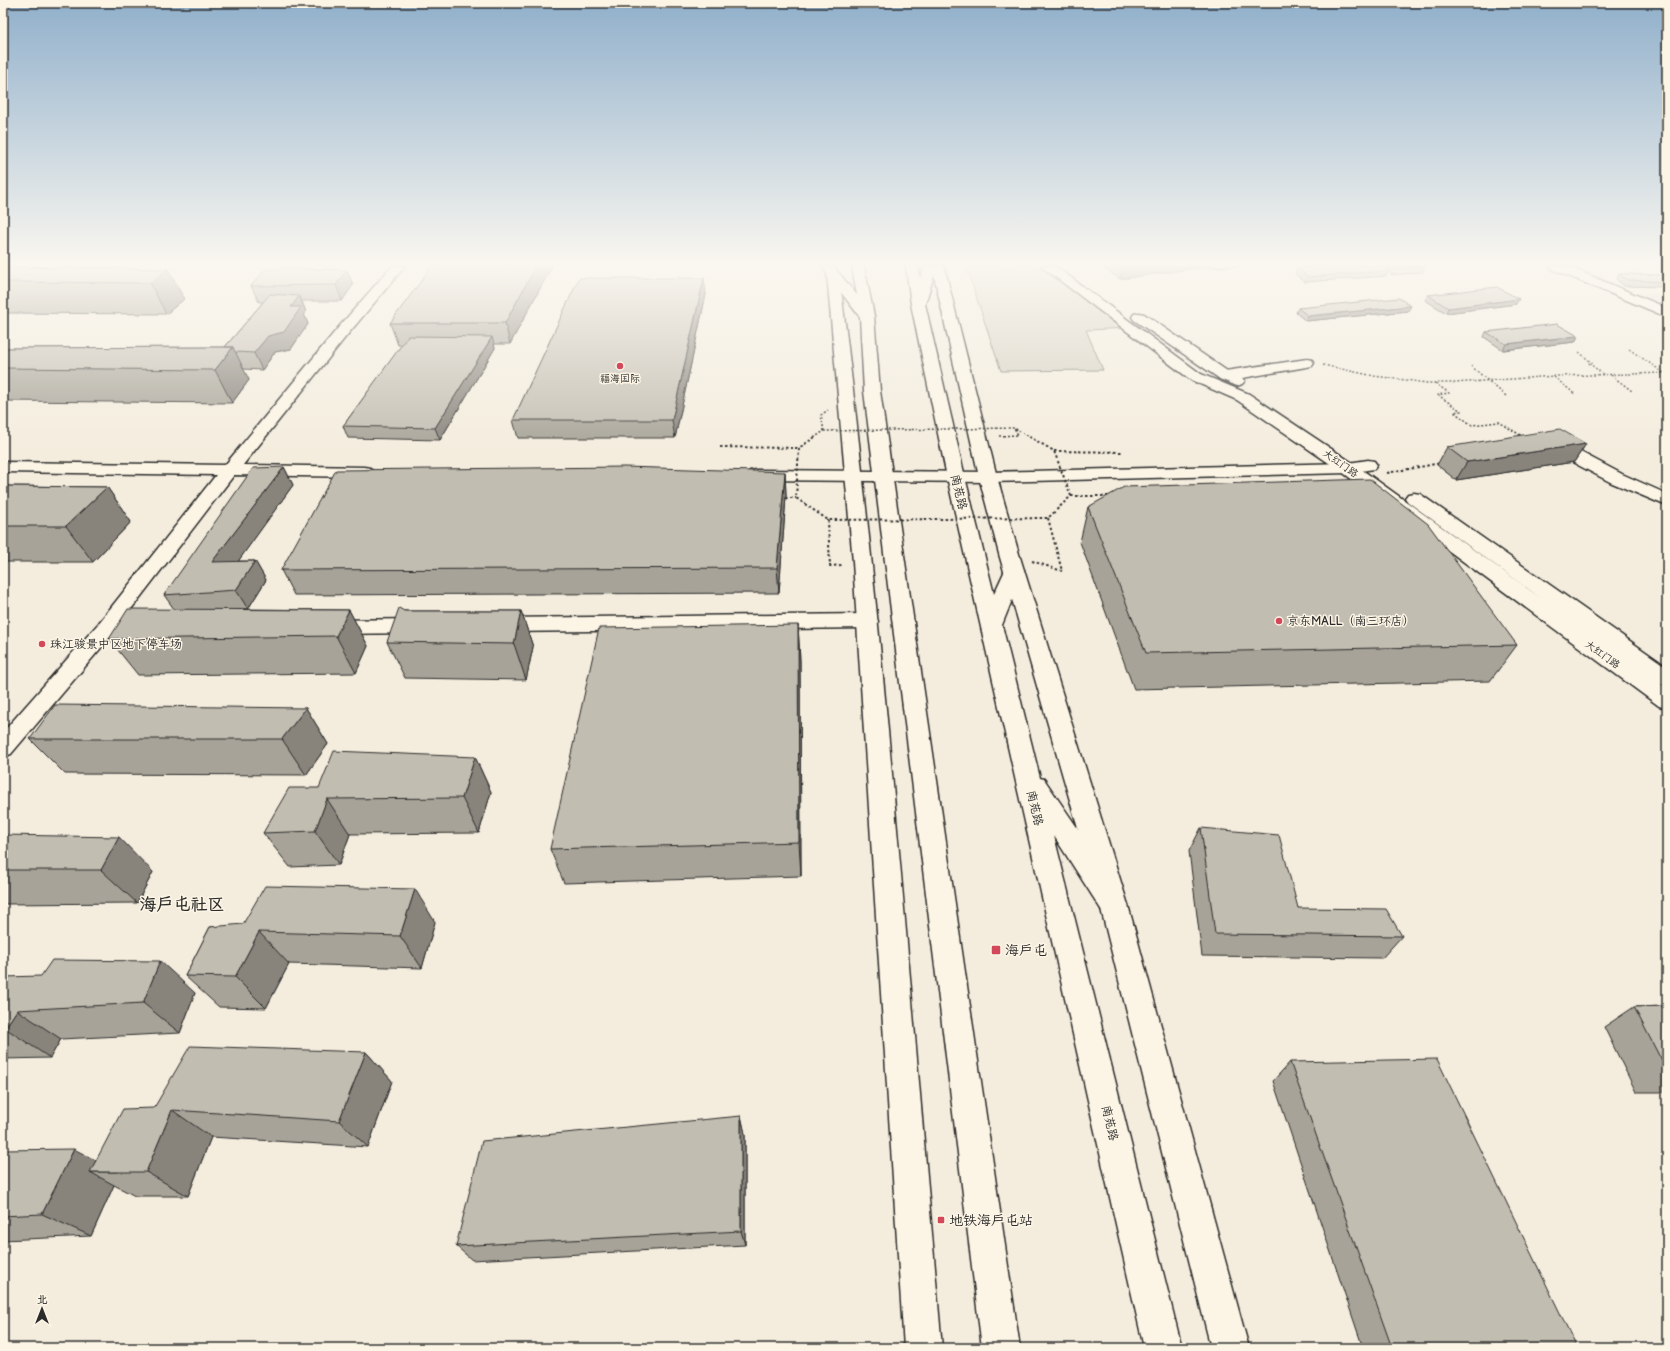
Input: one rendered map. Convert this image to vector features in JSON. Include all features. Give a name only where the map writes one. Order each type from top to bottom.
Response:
[{"type":"main road","points":[[3,748],[105,629],[228,472],[344,329]]},
{"type":"main road","points":[[837,329],[855,475],[868,621],[924,1348]]},
{"type":"main road","points":[[868,329],[872,391],[1001,1348]]},
{"type":"main road","name":"南苑路","points":[[924,329],[991,626],[1163,1348]]},
{"type":"main road","points":[[953,329],[988,477],[1114,905],[1230,1348]]},
{"type":"main road","name":"大红门路","points":[[1132,329],[1196,377],[1243,397],[1348,468],[1667,700]]},
{"type":"main road","name":"大红门路","points":[[1157,329],[1225,376],[1257,391],[1374,469],[1667,678]]},
{"type":"main road","points":[[1225,376],[1307,363]]},
{"type":"main road","points":[[1548,443],[1616,478],[1667,501]]},
{"type":"main road","points":[[3,467],[228,472],[379,472]]},
{"type":"main road","points":[[744,474],[988,477],[1348,468],[1374,469]]},
{"type":"main road","points":[[991,626],[1012,562]]},
{"type":"main road","points":[[478,625],[868,621]]},
{"type":"main road","points":[[311,627],[439,625]]},
{"type":"main road","points":[[105,629],[160,628]]},
{"type":"main road","points":[[1026,774],[1114,905]]},
{"type":"path","points":[[1629,349],[1666,373]]},
{"type":"path","points":[[1579,352],[1592,363],[1589,363],[1604,375]]},
{"type":"path","points":[[1307,363],[1328,365],[1374,376],[1435,383],[1666,373]]},
{"type":"path","points":[[1471,366],[1506,396]]},
{"type":"path","points":[[1610,375],[1632,391]]},
{"type":"path","points":[[1554,377],[1575,394]]},
{"type":"path","points":[[1435,383],[1449,393],[1438,395],[1461,411],[1454,412],[1472,425],[1499,422],[1535,445],[1548,443]]},
{"type":"path","points":[[821,415],[824,431]]},
{"type":"path","points":[[978,436],[1018,435],[1014,428]]},
{"type":"path","points":[[720,447],[799,448],[824,431],[1014,428],[1054,451],[1124,452]]},
{"type":"path","points":[[796,498],[799,448]]},
{"type":"path","points":[[1054,451],[1071,496]]},
{"type":"path","points":[[1374,469],[1442,463]]},
{"type":"path","points":[[780,498],[796,498],[828,520],[1048,518],[1071,496],[1115,496]]},
{"type":"path","points":[[1012,562],[1062,571],[1048,518]]},
{"type":"path","points":[[828,520],[830,566]]},
{"type":"shaded area","points":[[987,329],[1107,329],[1086,330],[1103,370],[1001,371]]},
{"type":"building","points":[[240,329],[286,329],[284,332],[268,336],[254,353],[235,352],[233,347],[225,347]]},
{"type":"building","name":"福海国际","points":[[555,329],[692,329],[672,420],[513,420]]},
{"type":"building","points":[[1512,329],[1566,329],[1578,336],[1506,344],[1486,332]]},
{"type":"building","points":[[408,336],[492,337],[435,428],[343,426]]},
{"type":"building","points":[[233,347],[215,370],[3,368],[3,348]]},
{"type":"building","points":[[1560,429],[1586,444],[1467,462],[1447,447]]},
{"type":"building","points":[[284,467],[212,562],[255,561],[236,590],[164,595],[253,468]]},
{"type":"building","points":[[625,467],[785,472],[777,568],[281,570],[336,470]]},
{"type":"building","name":"京东MALL（南三环店）","points":[[1370,479],[1428,524],[1517,645],[1146,653],[1088,507],[1124,487]]},
{"type":"building","points":[[3,486],[107,487],[66,526],[3,526]]},
{"type":"building","points":[[399,608],[404,611],[521,611],[514,644],[387,642]]},
{"type":"building","points":[[128,609],[349,610],[336,636],[109,639]]},
{"type":"building","points":[[798,625],[799,842],[550,849],[599,628]]},
{"type":"building","points":[[55,705],[306,708],[282,739],[30,739]]},
{"type":"building","points":[[334,751],[475,757],[462,798],[327,799],[315,831],[263,833],[289,788],[319,788]]},
{"type":"building","points":[[1201,828],[1279,835],[1298,908],[1386,909],[1402,936],[1215,934]]},
{"type":"building","points":[[3,835],[119,837],[101,870],[3,870]]},
{"type":"building","points":[[265,886],[415,889],[400,936],[259,932],[235,977],[185,976],[210,927],[243,924]]},
{"type":"building","points":[[52,960],[160,961],[143,1003],[17,1010],[5,1028],[3,1028],[3,977],[41,976]]},
{"type":"building","points":[[1667,1006],[1667,1071],[1634,1007]]},
{"type":"building","points":[[190,1046],[366,1052],[339,1121],[172,1110],[146,1172],[90,1172],[123,1109],[154,1108]]},
{"type":"building","points":[[1437,1059],[1577,1348],[1392,1348],[1290,1062]]},
{"type":"building","points":[[741,1116],[741,1231],[456,1246],[482,1141]]},
{"type":"building","points":[[74,1149],[42,1214],[3,1216],[3,1150]]},
{"type":"place","name":"福海国际","points":[[620,366]]},
{"type":"place","name":"京东MALL（南三环店）","points":[[1279,621]]},
{"type":"place","name":"珠江骏景中区地下停车场","points":[[42,644]]},
{"type":"place","name":"海户屯","points":[[996,950]]},
{"type":"place","name":"地铁海户屯站","points":[[941,1220]]},
{"type":"district","name":"海户屯社区","points":[[182,904]]}]
